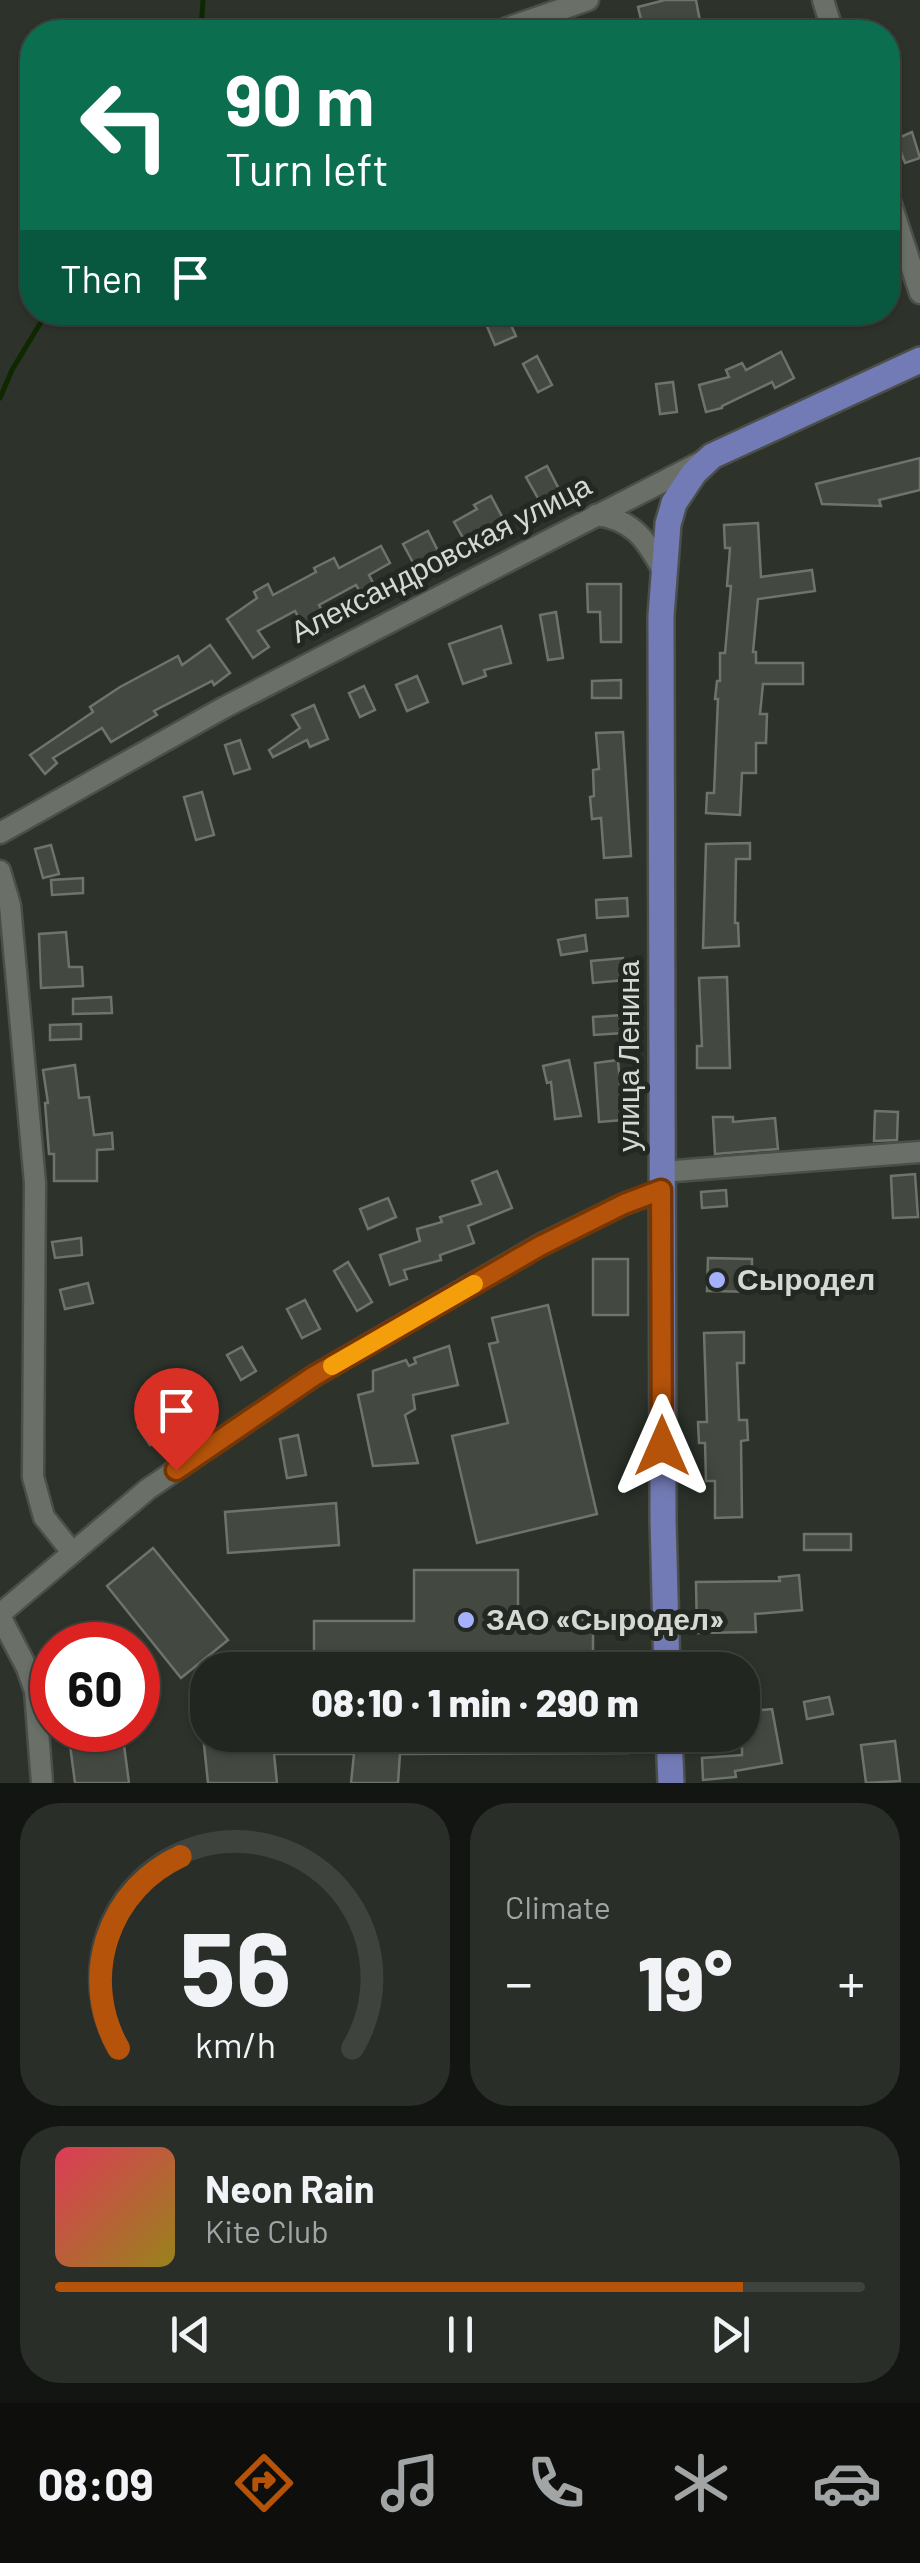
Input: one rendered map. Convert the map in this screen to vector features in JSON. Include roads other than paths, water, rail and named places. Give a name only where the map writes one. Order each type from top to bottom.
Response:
[{"type":"main road","name":"Александровская улица","points":[[712,456],[920,360]]},
{"type":"main road","name":"улица Ленина","points":[[667,1652],[661,1181],[662,569],[674,504],[694,472],[712,456]]},
{"type":"main road","points":[[670,1752],[671,1783]]},
{"type":"street","points":[[530,20],[588,0]]},
{"type":"street","points":[[900,231],[920,292]]},
{"type":"street","name":"Александровская улица","points":[[0,832],[243,698],[712,456]]},
{"type":"street","points":[[596,515],[631,525],[643,536],[662,569]]},
{"type":"street","points":[[0,871],[10,904],[35,1183],[33,1477],[44,1517],[72,1552]]},
{"type":"street","points":[[42,1783],[35,1691],[0,1615],[148,1489],[314,1376],[661,1181],[920,1152]]},
{"type":"waterway","points":[[202,20],[203,0]]},
{"type":"waterway","points":[[0,398],[39,325]]},
{"type":"place","name":"Сыродел","points":[[717,1280]]},
{"type":"place","name":"ЗАО «Сыродел»","points":[[466,1620]]}]
